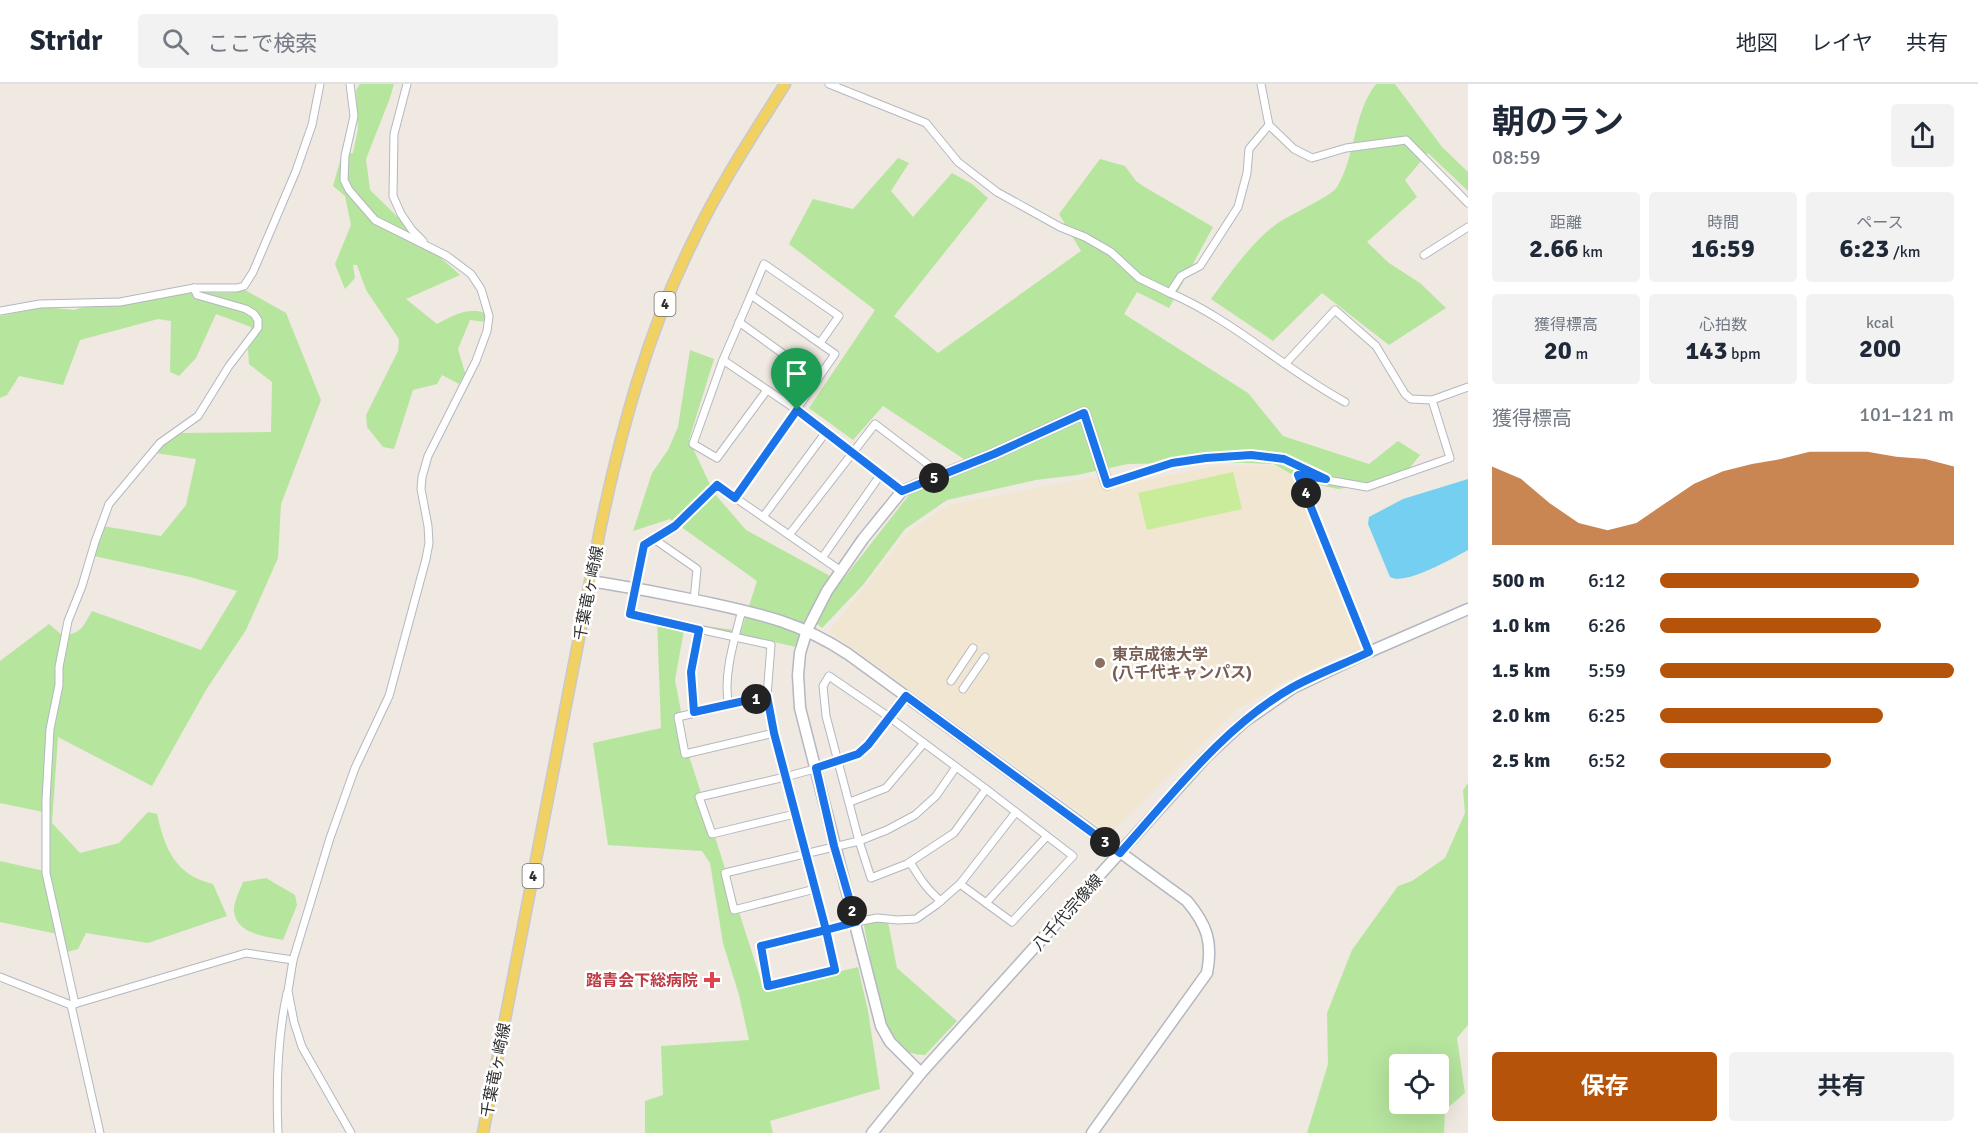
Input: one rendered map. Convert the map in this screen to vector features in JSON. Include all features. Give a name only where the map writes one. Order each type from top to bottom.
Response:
[{"type":"main road","name":"千葉竜ヶ崎線","points":[[483,1133],[617,452],[634,387],[661,312],[693,241],[712,203],[785,84]]},
{"type":"street","points":[[0,311],[40,304],[120,302],[194,288],[244,286],[296,171],[312,125],[320,84]]},
{"type":"street","points":[[278,1133],[280,1033],[293,960],[330,838],[355,768],[389,696],[426,559],[429,543],[428,526],[421,489],[428,456],[476,361],[487,331],[489,316],[481,289],[471,274],[447,256],[375,220],[349,190],[344,180],[345,156],[354,116],[350,84]]},
{"type":"street","points":[[407,84],[394,134],[393,196],[412,230],[429,247]]},
{"type":"street","points":[[829,84],[926,123],[958,162],[997,192],[1111,252],[1139,278],[1194,304],[1221,320],[1314,386],[1344,402]]},
{"type":"street","points":[[1261,84],[1269,125],[1294,149],[1312,158],[1346,148],[1406,140],[1468,202]]},
{"type":"street","points":[[1170,293],[1180,276],[1200,266],[1238,207],[1247,173],[1249,149],[1269,125]]},
{"type":"street","points":[[1424,255],[1468,227]]},
{"type":"street","points":[[767,390],[717,458],[693,444],[723,360],[764,264],[839,316],[820,343]]},
{"type":"street","points":[[100,1133],[46,873],[49,741],[59,685],[59,664],[68,621],[109,504],[160,443],[198,416],[258,328],[258,320],[246,309],[197,295],[194,288]]},
{"type":"street","points":[[735,498],[835,354],[751,295]]},
{"type":"street","points":[[1285,364],[1335,310],[1376,346],[1405,394],[1411,399],[1432,400],[1468,387]]},
{"type":"street","points":[[739,322],[818,379]]},
{"type":"street","points":[[723,360],[797,410],[902,491]]},
{"type":"street","points":[[1369,652],[1298,475],[1367,487],[1450,458],[1432,400]]},
{"type":"street","points":[[921,1073],[890,1042],[881,1026],[856,922],[834,846],[798,694],[800,653],[807,630],[827,591],[863,539],[902,491],[994,454],[1084,413],[1107,484],[1172,463],[1251,455],[1284,459],[1326,479]]},
{"type":"street","points":[[789,535],[875,424],[942,475]]},
{"type":"street","points":[[763,517],[826,432]]},
{"type":"street","points":[[822,558],[881,474]]},
{"type":"street","points":[[841,571],[717,485],[675,526],[644,545],[630,614],[771,645],[767,696],[774,733],[826,930],[835,970],[768,986],[761,946],[826,930],[856,922],[877,918],[916,919],[960,884],[1016,812]]},
{"type":"street","points":[[654,539],[697,569],[694,600]]},
{"type":"street","points":[[591,581],[770,616],[807,630],[848,654],[1187,901],[1204,925],[1209,939],[1210,958],[1207,973],[1092,1133]]},
{"type":"street","name":"八千代宗像線","points":[[872,1133],[921,1073],[1207,756],[1244,722],[1293,688],[1468,609]]},
{"type":"street","points":[[729,705],[726,693],[742,610]]},
{"type":"street","points":[[694,712],[691,672],[699,630]]},
{"type":"street","points":[[951,681],[973,648]]},
{"type":"street","points":[[963,689],[986,657]]},
{"type":"street","points":[[960,884],[1012,922],[1073,856],[986,789],[889,717],[829,676],[823,686],[826,716],[871,878],[910,862],[954,833],[986,789]]},
{"type":"street","points":[[767,696],[678,717],[685,754],[774,733]]},
{"type":"street","points":[[795,813],[712,834],[699,796],[785,777],[840,762],[858,754],[868,745],[906,696]]},
{"type":"street","points":[[849,802],[886,788],[924,743]]},
{"type":"street","points":[[815,889],[734,910],[725,873],[859,841],[887,830],[915,815],[936,795],[956,767]]},
{"type":"street","points":[[986,903],[1047,836]]},
{"type":"street","points":[[910,862],[920,878],[940,901]]},
{"type":"street","points":[[0,977],[73,1005],[246,953],[293,960]]},
{"type":"street","points":[[288,991],[302,1047],[351,1133]]},
{"type":"shaded area","name":"東京成徳大学 (八千代キャンパス)","points":[[1216,466],[1287,466],[1364,646],[1287,680],[1235,711],[1110,834],[829,631],[910,530],[949,505],[1089,478],[1146,480]]},
{"type":"green space","points":[[360,84],[394,84],[366,159],[370,190],[460,275],[406,299],[437,324],[467,311],[486,313],[486,322],[470,320],[458,349],[465,373],[459,384],[442,375],[437,384],[413,390],[394,449],[383,447],[367,427],[366,415],[398,351],[399,339],[366,290],[357,265],[353,265],[355,278],[345,289],[335,264],[351,225],[345,196],[333,186],[342,154],[353,153],[358,129],[356,90]]},
{"type":"green space","points":[[1376,84],[1395,84],[1442,147],[1468,172],[1468,191],[1428,153],[1405,180],[1417,197],[1367,242],[1389,263],[1420,283],[1446,308],[1389,345],[1322,293],[1273,341],[1211,299],[1240,260],[1265,233],[1337,187],[1348,162],[1363,108]]},
{"type":"green space","points":[[898,158],[909,163],[891,191],[913,217],[952,173],[972,184],[988,198],[894,316],[938,353],[1081,251],[1059,214],[1100,159],[1125,166],[1136,181],[1143,186],[1213,227],[1169,308],[1137,292],[1124,314],[1248,393],[1283,436],[1369,464],[1398,441],[1420,455],[1404,475],[1378,483],[1338,489],[1305,482],[1274,464],[1218,462],[1128,464],[1077,475],[1036,480],[947,500],[905,529],[863,585],[822,628],[807,616],[796,647],[748,636],[684,630],[675,680],[690,759],[764,990],[858,967],[868,1011],[880,1089],[770,1121],[773,1133],[645,1133],[645,1101],[663,1095],[661,1046],[749,1040],[739,995],[723,943],[710,863],[702,851],[608,845],[593,743],[661,728],[657,619],[741,631],[757,581],[670,519],[633,531],[652,473],[668,450],[678,427],[690,350],[714,359],[689,440],[714,493],[746,530],[841,582],[909,495],[976,467],[883,406],[853,440],[809,408],[875,310],[789,244],[813,199],[853,209]]},
{"type":"green space","points":[[245,290],[286,313],[321,400],[281,504],[278,558],[246,630],[206,690],[152,786],[58,737],[52,823],[80,853],[119,843],[148,812],[157,814],[168,849],[174,859],[189,874],[213,884],[227,916],[148,943],[86,933],[78,949],[67,952],[59,947],[57,934],[0,922],[0,861],[44,871],[43,812],[0,803],[0,661],[49,624],[62,635],[77,631],[84,625],[92,611],[201,650],[237,591],[190,577],[94,556],[103,526],[161,536],[186,505],[196,459],[155,453],[161,446],[180,433],[271,432],[272,382],[249,364],[248,349],[251,327],[216,314],[196,358],[179,376],[170,372],[171,321],[158,319],[80,340],[63,385],[19,376],[7,395],[0,398],[0,316],[45,307],[74,310],[87,306],[118,306],[179,294],[229,293]]},
{"type":"green space","points":[[1233,472],[1242,509],[1147,530],[1138,493]]},
{"type":"green space","points":[[1468,783],[1468,1025],[1457,1038],[1465,1093],[1449,1107],[1449,1054],[1389,1054],[1389,1114],[1445,1114],[1444,1133],[1307,1133],[1328,1064],[1327,1013],[1352,950],[1398,886],[1412,881],[1445,858],[1465,813],[1463,790]]},
{"type":"green space","points":[[266,878],[295,895],[297,905],[283,940],[245,929],[236,918],[235,903],[243,882]]},
{"type":"green space","points":[[888,922],[897,968],[957,1021],[925,1055],[902,1049],[890,1033],[885,1020],[864,926],[866,923]]},
{"type":"water","points":[[1468,479],[1468,550],[1417,575],[1397,579],[1390,577],[1368,524],[1369,517],[1403,499]]},
{"type":"place","name":"東京成徳大学 (八千代キャンパス)","points":[[1100,663]]},
{"type":"place","name":"踏青会下総病院","points":[[712,980]]},
{"type":"route","points":[[797,410],[735,498],[717,485],[675,526],[644,545],[630,614],[699,630],[691,672],[694,712],[767,696],[774,733],[826,930],[761,946],[768,986],[835,970],[826,930],[856,922],[834,846],[816,768],[840,762],[858,754],[868,745],[906,696],[1120,853],[1207,756],[1244,722],[1293,688],[1369,652],[1298,475],[1326,479],[1284,459],[1251,455],[1206,458],[1172,463],[1107,484],[1084,413],[994,454],[902,491],[797,410]]}]
